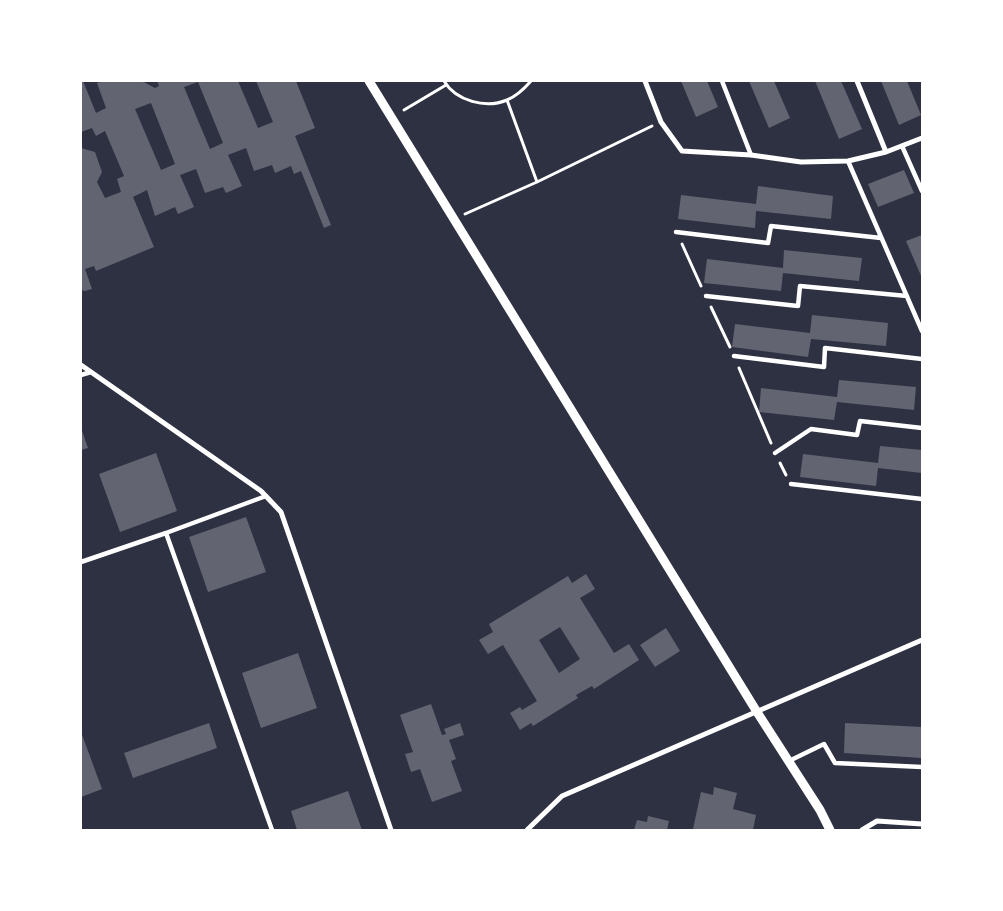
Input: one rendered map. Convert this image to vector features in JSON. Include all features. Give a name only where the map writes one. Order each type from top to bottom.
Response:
[{"type":"street","points":[[369,81],[756,712],[820,810],[830,830]]},
{"type":"street","points":[[644,81],[662,122],[682,151],[801,162],[848,161],[886,152],[922,138]]},
{"type":"street","points":[[722,81],[751,156]]},
{"type":"street","points":[[857,81],[886,152]]},
{"type":"street","points":[[902,146],[922,192]]},
{"type":"street","points":[[848,161],[922,331]]},
{"type":"street","points":[[676,232],[768,242],[771,226],[881,238]]},
{"type":"street","points":[[706,296],[798,306],[800,286],[907,296]]},
{"type":"street","points":[[734,356],[824,368],[825,348],[922,359]]},
{"type":"street","points":[[81,365],[261,491],[281,512],[392,830]]},
{"type":"street","points":[[81,375],[90,372]]},
{"type":"street","points":[[775,453],[812,429],[857,434],[860,421],[922,428]]},
{"type":"street","points":[[791,484],[922,499]]},
{"type":"street","points":[[81,562],[266,496]]},
{"type":"street","points":[[166,533],[272,830]]},
{"type":"street","points":[[527,830],[562,796],[922,640]]},
{"type":"street","points":[[789,762],[824,744],[835,763],[922,767]]},
{"type":"street","points":[[862,830],[877,821],[922,824]]},
{"type":"path","points":[[391,118],[445,83],[456,94],[467,100],[480,103],[494,103],[507,100],[522,91],[531,81]]},
{"type":"path","points":[[507,100],[537,182]]},
{"type":"path","points":[[454,219],[537,182],[662,122]]},
{"type":"building","points":[[81,81],[83,81],[96,113],[106,108],[97,83],[102,81],[142,81],[155,88],[159,86],[157,81],[238,81],[258,128],[273,122],[256,81],[296,81],[315,128],[295,136],[331,225],[324,228],[301,171],[294,174],[291,166],[275,173],[272,165],[254,171],[246,148],[228,155],[242,186],[226,193],[223,187],[205,193],[196,169],[180,175],[194,207],[178,214],[175,207],[155,216],[147,190],[133,197],[154,247],[96,271],[94,266],[85,269],[92,289],[81,290],[81,148],[95,152],[102,172],[97,182],[105,198],[121,192],[117,179],[124,176],[105,131],[96,136],[92,128],[81,132]],"holes":[[[198,82],[223,143],[210,149],[184,87]],[[151,103],[175,164],[161,170],[135,109]]]},
{"type":"building","points":[[681,81],[707,81],[718,107],[696,117]]},
{"type":"building","points":[[749,81],[774,81],[790,118],[769,128]]},
{"type":"building","points":[[815,81],[841,81],[862,129],[839,139]]},
{"type":"building","points":[[881,81],[907,81],[921,115],[899,125]]},
{"type":"building","points":[[904,170],[914,193],[878,207],[868,184]]},
{"type":"building","points":[[758,186],[833,196],[831,219],[756,211],[755,228],[678,219],[681,195],[756,204]]},
{"type":"building","points":[[922,235],[922,278],[906,241]]},
{"type":"building","points":[[784,250],[862,258],[859,281],[783,273],[781,291],[704,283],[707,259],[783,268]]},
{"type":"building","points":[[812,315],[888,323],[886,346],[811,339],[808,357],[732,347],[735,324],[810,333]]},
{"type":"building","points":[[839,380],[916,387],[914,410],[837,402],[834,420],[759,412],[761,388],[837,397]]},
{"type":"building","points":[[81,428],[88,448],[81,450]]},
{"type":"building","points":[[880,446],[922,450],[922,473],[878,468],[876,486],[800,477],[803,454],[878,463]]},
{"type":"building","points":[[156,453],[177,511],[120,532],[99,474]]},
{"type":"building","points":[[246,517],[266,572],[208,592],[189,537]]},
{"type":"building","points":[[586,574],[595,589],[580,598],[614,653],[629,644],[639,660],[594,689],[592,686],[576,695],[578,698],[533,726],[531,723],[520,730],[510,713],[520,707],[522,710],[537,701],[503,645],[488,654],[479,640],[493,632],[489,624],[568,576],[572,583]],"holes":[[[560,627],[580,659],[559,673],[539,640]]]},
{"type":"building","points":[[666,628],[680,651],[655,667],[640,645]]},
{"type":"building","points":[[298,653],[317,708],[261,728],[242,673]]},
{"type":"building","points":[[431,704],[442,735],[446,734],[444,729],[460,723],[464,735],[449,740],[456,759],[451,761],[462,791],[432,802],[420,769],[411,772],[405,754],[413,752],[400,715]]},
{"type":"building","points":[[209,723],[217,748],[133,778],[124,753]]},
{"type":"building","points":[[845,723],[922,727],[922,758],[844,753]]},
{"type":"building","points":[[81,732],[102,789],[81,797]]},
{"type":"building","points":[[714,787],[737,793],[733,809],[756,815],[753,830],[693,829],[701,792],[713,795]]},
{"type":"building","points":[[348,791],[362,830],[297,830],[291,811]]},
{"type":"building","points":[[648,816],[669,821],[667,830],[634,830],[637,820],[647,822]]}]
